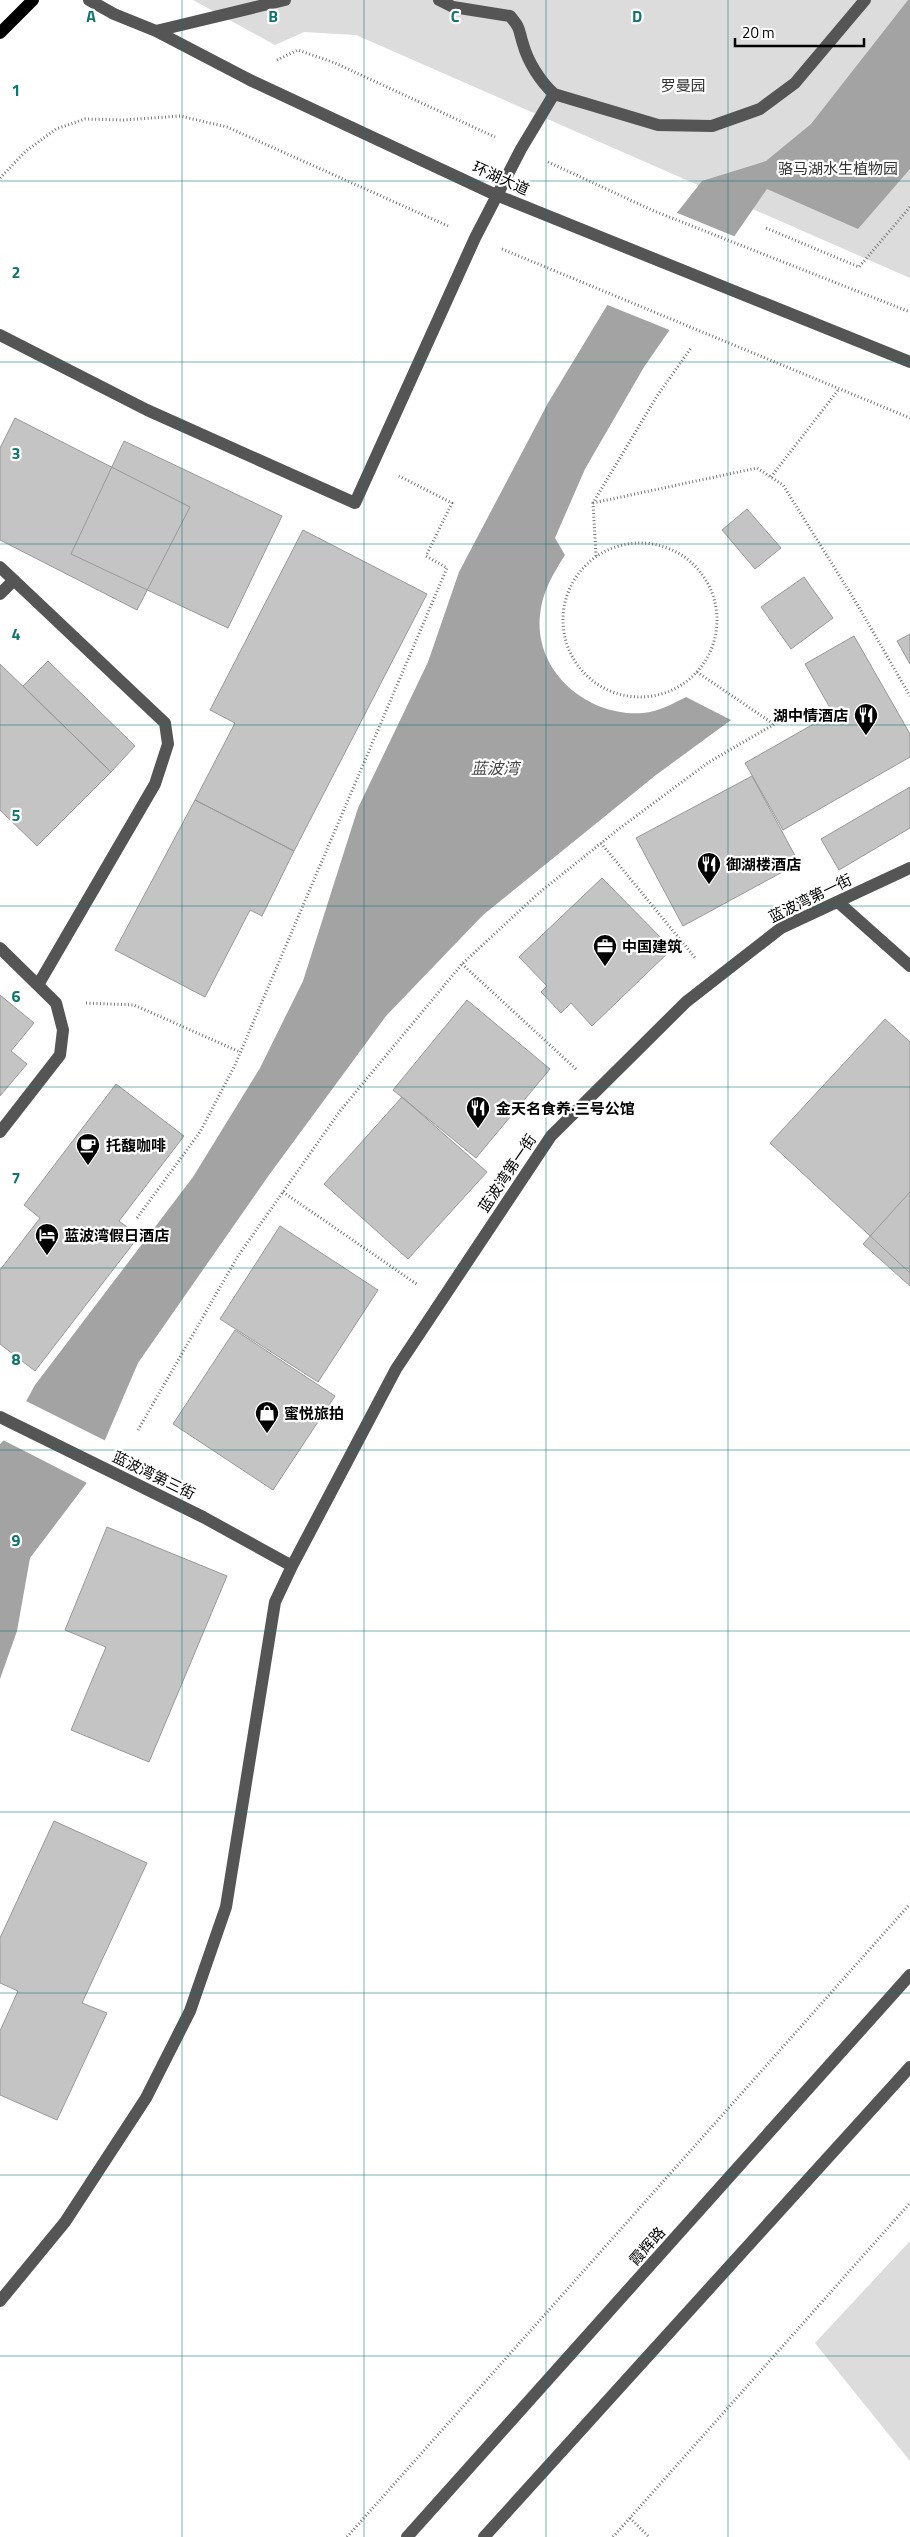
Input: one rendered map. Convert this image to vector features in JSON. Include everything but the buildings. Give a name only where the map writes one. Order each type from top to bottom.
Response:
[{"type":"main road","points":[[0,34],[33,0]]},
{"type":"street","name":"环湖大道","points":[[89,0],[114,14],[156,31],[250,80],[496,195],[910,362]]},
{"type":"street","points":[[156,31],[285,0]]},
{"type":"street","points":[[439,0],[453,7],[510,16],[521,29],[523,44],[542,82],[554,94],[658,125],[712,126],[760,109],[794,84],[865,0]]},
{"type":"street","points":[[0,335],[147,410],[355,503],[475,238],[521,149],[554,94]]},
{"type":"street","points":[[0,567],[166,723],[168,744],[155,784],[38,985]]},
{"type":"street","points":[[0,594],[14,580]]},
{"type":"street","name":"蓝波湾第一街","points":[[0,2301],[65,2222],[146,2098],[190,2011],[226,1907],[275,1602],[292,1566],[396,1369],[552,1136],[686,1002],[781,928],[910,868]]},
{"type":"street","points":[[838,902],[910,966]]},
{"type":"street","points":[[0,948],[56,1003],[63,1030],[60,1055],[0,1132]]},
{"type":"street","name":"蓝波湾第三街","points":[[0,1417],[202,1517],[292,1566]]},
{"type":"street","name":"霞辉路","points":[[407,2537],[910,1975]]},
{"type":"street","points":[[484,2537],[910,2067]]},
{"type":"path","points":[[250,80],[280,57],[298,50],[335,64],[654,211],[910,312]]},
{"type":"path","points":[[0,178],[26,150],[56,129],[86,119],[123,120],[180,116],[226,128],[475,238],[910,418]]},
{"type":"path","points":[[766,228],[859,267],[910,207]]},
{"type":"path","points":[[596,556],[594,504],[657,396],[691,348]]},
{"type":"path","points":[[771,477],[839,389]]},
{"type":"path","points":[[137,1218],[200,1132],[240,1052],[448,568],[426,556],[452,503],[374,463]]},
{"type":"path","points":[[594,504],[757,468],[783,485],[858,604],[910,696]]},
{"type":"path","points":[[644,542],[668,547],[690,560],[706,579],[716,602],[717,627],[710,651],[697,672],[676,688],[652,696],[625,696],[601,686],[580,670],[567,647],[562,622],[566,597],[578,573],[596,556],[619,545],[644,542]]},
{"type":"path","points":[[697,672],[775,725]]},
{"type":"path","points":[[138,1430],[238,1256],[340,1111],[462,964],[540,892],[601,843],[709,762],[797,711]]},
{"type":"path","points":[[601,843],[714,980]]},
{"type":"path","points":[[462,964],[598,1089]]},
{"type":"path","points":[[56,1003],[134,1004],[240,1052]]},
{"type":"path","points":[[283,1192],[441,1301]]},
{"type":"path","points":[[347,2537],[910,1904]]},
{"type":"path","points":[[614,2537],[910,2202]]},
{"type":"path","points":[[630,2518],[649,2537]]},
{"type":"green space","name":"罗曼园","points":[[193,0],[910,0],[910,278],[356,35],[304,32],[275,45]]},
{"type":"green space","points":[[910,2241],[910,2461],[815,2343]]},
{"type":"water","name":"蓝波湾","points":[[908,0],[910,0],[910,169],[858,229],[767,189],[644,367],[585,469],[555,538],[565,555],[552,576],[543,599],[540,615],[540,636],[546,655],[555,672],[569,687],[585,699],[603,707],[623,712],[643,713],[654,711],[686,697],[731,720],[656,775],[483,915],[386,1016],[269,1175],[138,1363],[86,1484],[30,1558],[17,1631],[0,1679],[0,1444],[6,1438],[35,1385],[193,1177],[260,1068],[303,981],[358,808],[428,662],[459,572],[548,403],[617,289],[702,181],[766,161],[811,124]]},
{"type":"pier","points":[[675,212],[736,237],[672,331],[605,304],[615,288]]},
{"type":"pier","points":[[24,1400],[108,1442],[89,1484],[1,1439]]},
{"type":"place","name":"湖中情酒店","points":[[866,736]]},
{"type":"place","name":"御湖楼酒店","points":[[709,885]]},
{"type":"place","name":"中国建筑","points":[[605,967]]},
{"type":"place","name":"金天名食养·三号公馆","points":[[478,1129]]},
{"type":"place","name":"托馥咖啡","points":[[88,1166]]},
{"type":"place","name":"蓝波湾假日酒店","points":[[47,1256]]},
{"type":"place","name":"蜜悦旅拍","points":[[267,1434]]},
{"type":"park label","name":"骆马湖水生植物园","points":[[838,168]]}]
